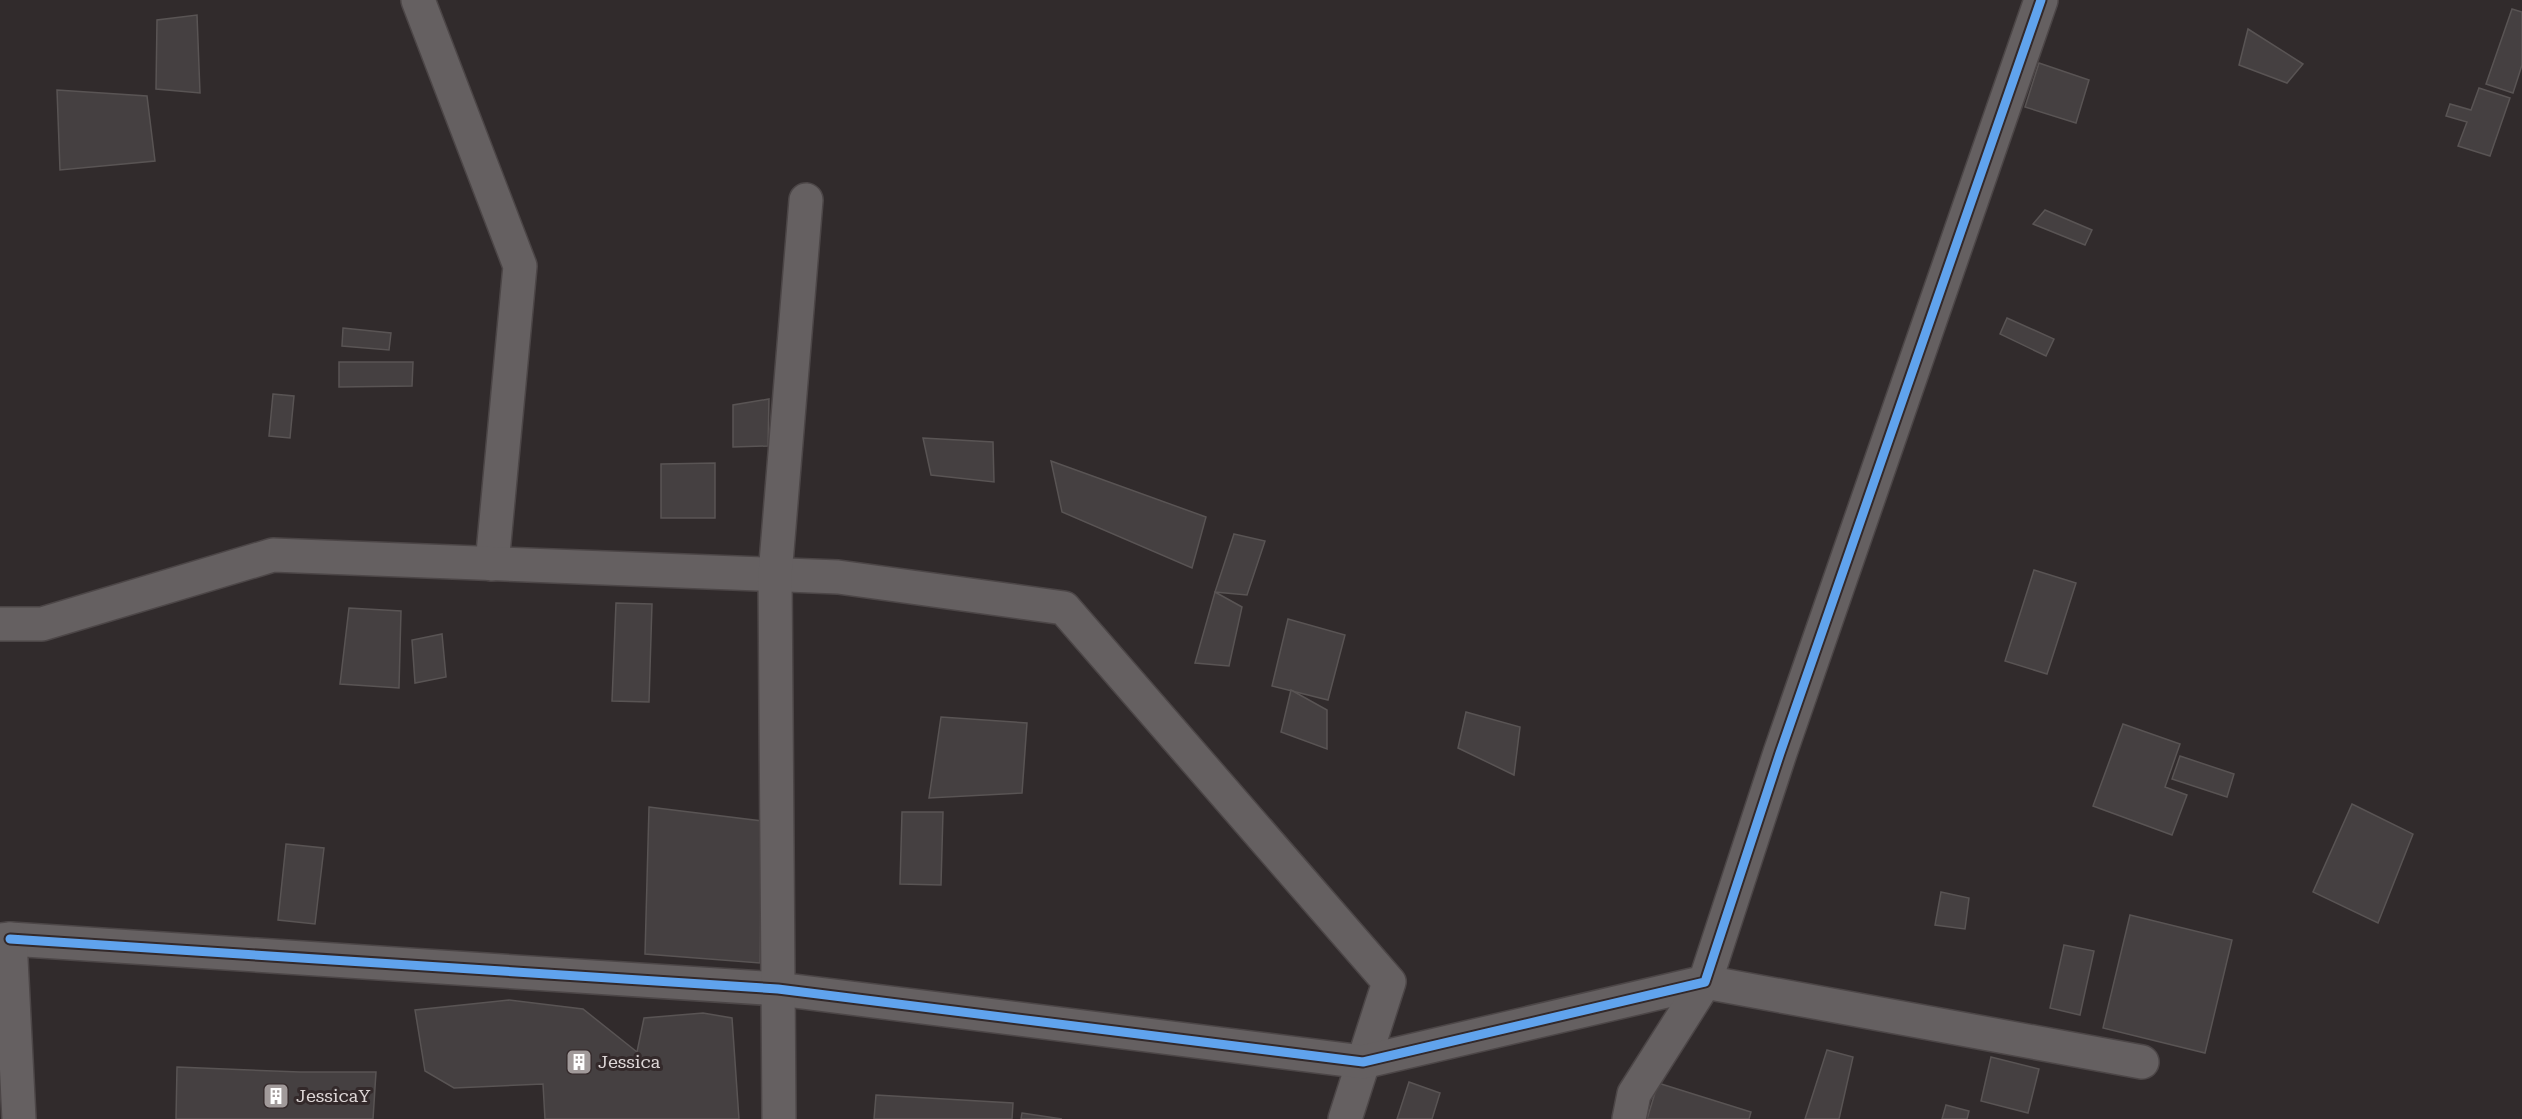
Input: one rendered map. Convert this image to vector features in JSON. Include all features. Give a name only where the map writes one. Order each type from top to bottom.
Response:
[{"type":"street","points":[[418,0],[520,266],[492,564]]},
{"type":"street","points":[[1629,1119],[1634,1094],[1705,982],[1780,753],[2041,0]]},
{"type":"street","points":[[779,1119],[775,575],[806,200]]},
{"type":"street","points":[[0,624],[42,624],[273,555],[838,578],[1064,608],[1389,982],[1345,1119]]},
{"type":"street","points":[[19,1119],[5,939],[778,990],[1363,1062],[1705,982],[2142,1062]]},
{"type":"building","points":[[2512,9],[2522,12],[2522,65],[2513,93],[2486,84]]},
{"type":"building","points":[[197,15],[200,93],[156,89],[157,20]]},
{"type":"building","points":[[2248,29],[2303,64],[2287,83],[2239,65]]},
{"type":"building","points":[[2039,63],[2089,80],[2076,123],[2025,107]]},
{"type":"building","points":[[2479,88],[2510,98],[2490,156],[2458,146],[2467,122],[2446,116],[2450,104],[2471,110]]},
{"type":"building","points":[[57,90],[147,96],[155,161],[60,170]]},
{"type":"building","points":[[2045,210],[2092,230],[2085,245],[2033,224]]},
{"type":"building","points":[[2007,318],[2054,339],[2046,356],[2000,334]]},
{"type":"building","points":[[343,328],[391,333],[389,350],[342,346]]},
{"type":"building","points":[[339,362],[413,362],[412,386],[339,387]]},
{"type":"building","points":[[273,394],[294,396],[290,438],[269,436]]},
{"type":"building","points":[[769,399],[768,446],[733,447],[733,405]]},
{"type":"building","points":[[923,438],[993,442],[994,482],[931,475]]},
{"type":"building","points":[[1051,461],[1206,517],[1192,568],[1062,512]]},
{"type":"building","points":[[715,463],[715,518],[661,518],[661,464]]},
{"type":"building","points":[[1234,534],[1265,541],[1247,595],[1215,592]]},
{"type":"building","points":[[2034,570],[2076,583],[2047,674],[2005,661]]},
{"type":"building","points":[[1215,592],[1242,607],[1229,666],[1195,663]]},
{"type":"building","points":[[616,603],[652,604],[649,702],[612,701]]},
{"type":"building","points":[[349,608],[401,611],[399,688],[340,684]]},
{"type":"building","points":[[1288,619],[1345,635],[1328,700],[1272,686]]},
{"type":"building","points":[[442,634],[446,677],[415,683],[412,640]]},
{"type":"building","points":[[1291,690],[1327,710],[1327,749],[1281,732]]},
{"type":"building","points":[[1466,712],[1520,727],[1514,775],[1458,748]]},
{"type":"building","points":[[941,717],[1027,723],[1022,793],[929,798]]},
{"type":"building","points":[[2123,724],[2180,744],[2165,787],[2187,795],[2172,835],[2093,806]]},
{"type":"building","points":[[2180,756],[2234,774],[2227,797],[2172,779]]},
{"type":"building","points":[[2352,804],[2413,834],[2378,923],[2313,892]]},
{"type":"building","points":[[649,807],[762,821],[760,963],[645,954]]},
{"type":"building","points":[[902,812],[943,812],[941,885],[900,884]]},
{"type":"building","points":[[286,844],[324,848],[315,924],[278,920]]},
{"type":"building","points":[[1941,892],[1969,898],[1965,929],[1935,925]]},
{"type":"building","points":[[2130,915],[2232,940],[2205,1053],[2103,1028]]},
{"type":"building","points":[[2064,945],[2094,951],[2080,1015],[2050,1008]]},
{"type":"building","name":"Jessica","points":[[509,1000],[583,1009],[637,1052],[644,1018],[703,1013],[732,1018],[739,1119],[545,1119],[543,1084],[454,1088],[425,1071],[415,1010]]},
{"type":"building","points":[[1827,1050],[1853,1057],[1839,1119],[1805,1119]]},
{"type":"building","points":[[1991,1057],[2039,1069],[2028,1113],[1981,1101]]},
{"type":"building","name":"JessicaY","points":[[177,1067],[300,1072],[376,1072],[373,1119],[176,1119]]},
{"type":"building","points":[[1409,1082],[1440,1093],[1432,1119],[1397,1119]]},
{"type":"building","points":[[1658,1083],[1751,1112],[1749,1119],[1647,1119]]},
{"type":"building","points":[[876,1095],[1013,1103],[1012,1119],[874,1119]]},
{"type":"building","points":[[1946,1105],[1969,1111],[1967,1119],[1942,1119]]},
{"type":"building","points":[[1022,1113],[1062,1119],[1021,1119]]},
{"type":"cycle path","points":[[10,939],[778,989],[1363,1062],[1705,982],[1780,753],[2041,0]]},
{"type":"place","name":"Jessica","points":[[579,1062]]},
{"type":"place","name":"JessicaY","points":[[276,1096]]}]
